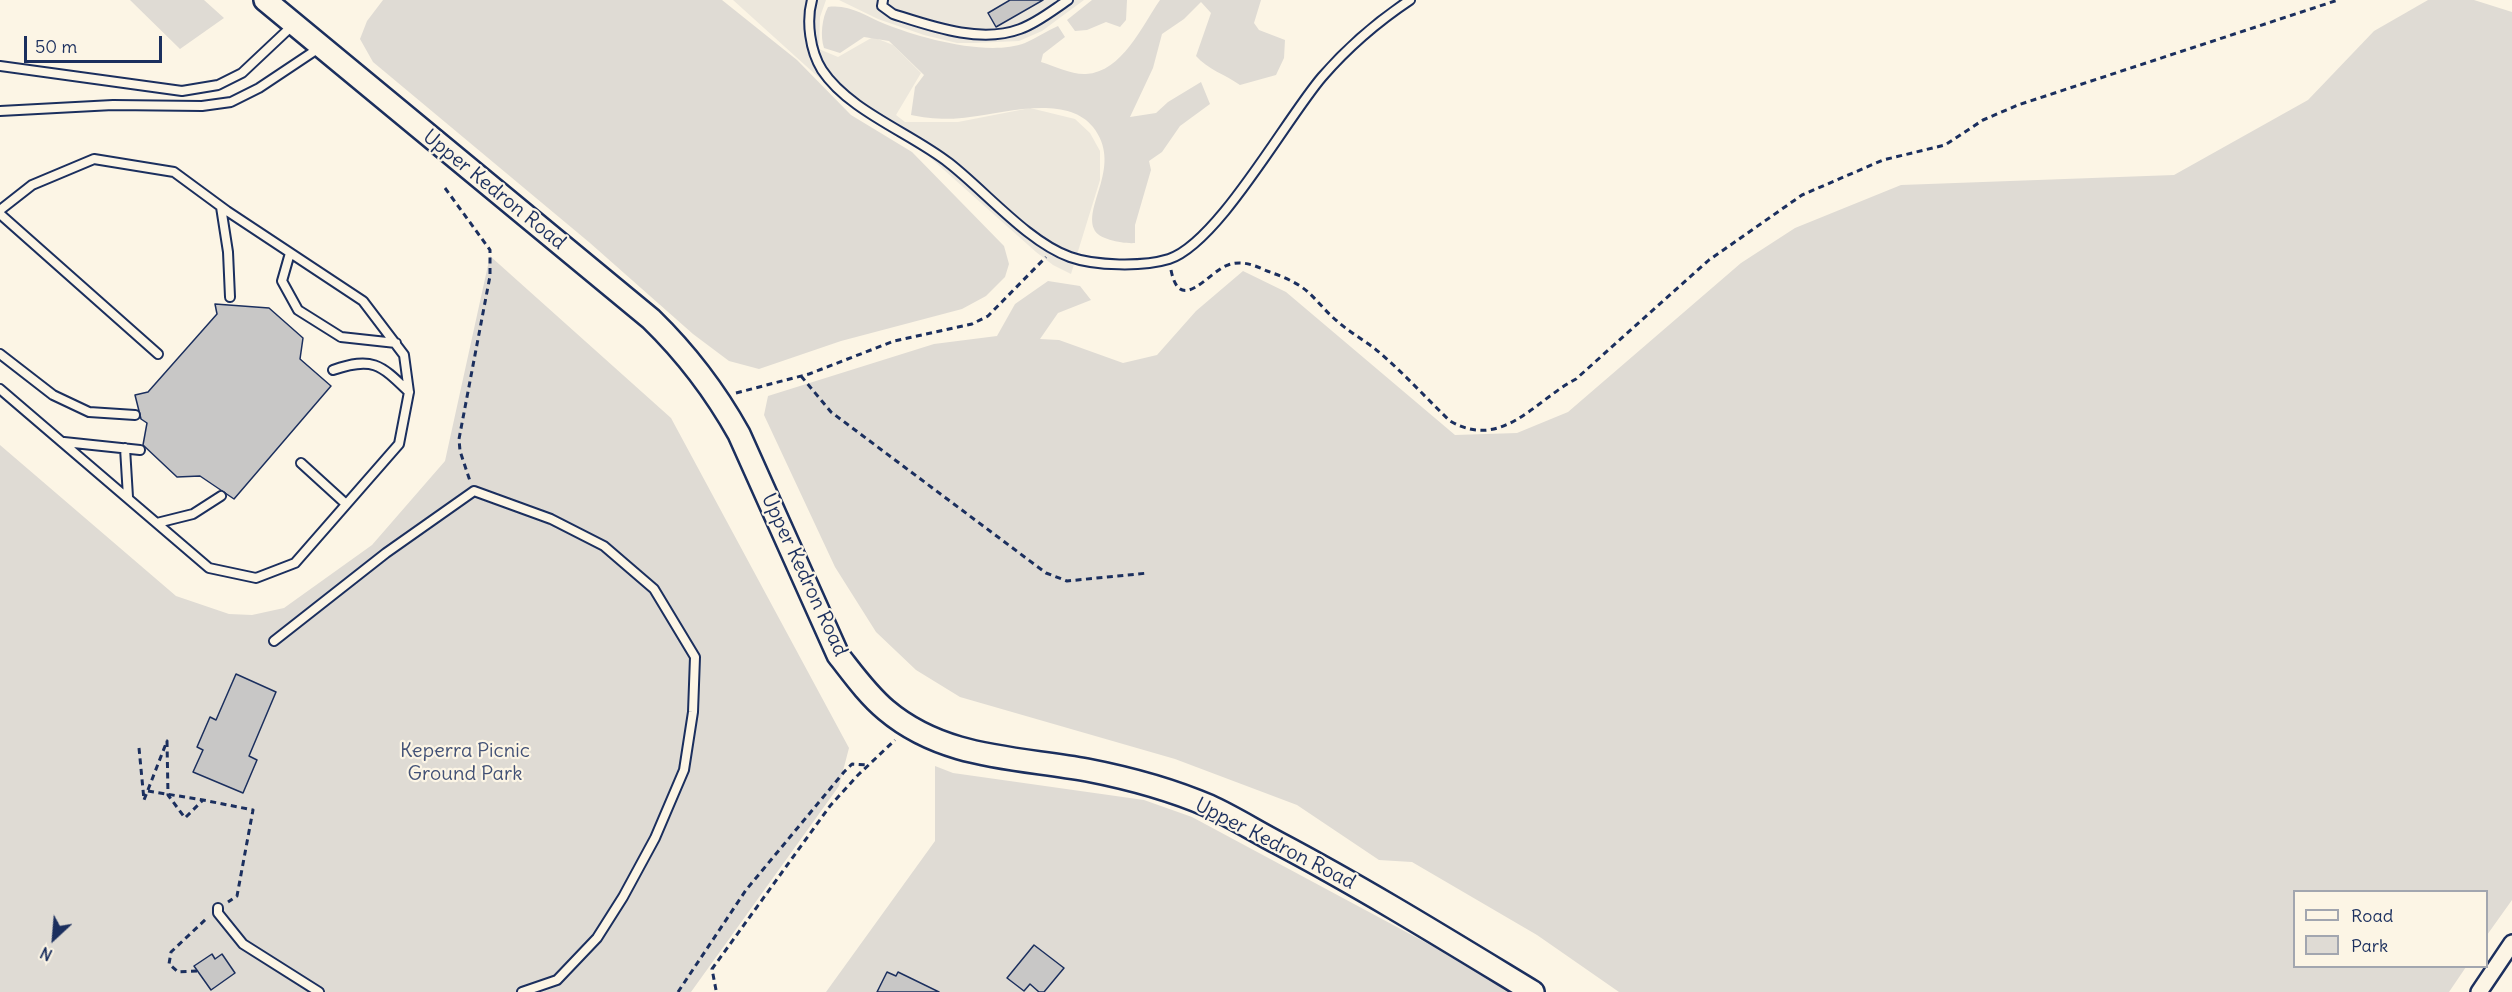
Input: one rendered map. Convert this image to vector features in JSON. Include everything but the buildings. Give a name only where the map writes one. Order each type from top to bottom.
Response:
[{"type":"main road","name":"Upper Kedron Road","points":[[265,0],[320,48],[651,319],[677,345],[720,400],[740,434],[838,655],[886,710],[920,733],[951,747],[993,758],[1087,770],[1134,781],[1209,806],[1356,885],[1533,992]]},
{"type":"street","points":[[2479,992],[2512,944]]},
{"type":"lane","points":[[812,0],[810,36],[814,53],[821,69],[832,82],[857,103],[949,163],[1053,250],[1089,262],[1115,264],[1169,259],[1186,250],[1244,186],[1321,78],[1347,49],[1379,21],[1410,0]]},
{"type":"lane","points":[[883,0],[882,6],[893,14],[942,28],[978,33],[1010,33],[1023,28],[1068,0]]},
{"type":"lane","points":[[0,66],[58,76],[182,91],[218,85],[242,73],[293,25]]},
{"type":"lane","points":[[0,111],[113,105],[202,106],[231,102],[259,88],[320,48]]},
{"type":"lane","points":[[0,389],[209,568],[256,578],[295,563],[399,444],[409,392],[404,355],[363,301],[221,207],[174,172],[94,159],[32,185],[0,212],[158,354]]},
{"type":"lane","points":[[221,207],[228,252],[230,297]]},
{"type":"lane","points":[[290,253],[282,281],[298,310],[341,337],[396,343]]},
{"type":"lane","points":[[0,354],[53,395],[88,412],[135,415]]},
{"type":"lane","points":[[333,370],[354,362],[382,366],[409,392]]},
{"type":"lane","points":[[63,442],[140,450]]},
{"type":"lane","points":[[125,448],[128,497]]},
{"type":"lane","points":[[301,463],[346,504]]},
{"type":"lane","points":[[274,641],[386,553],[474,491],[550,519],[604,546],[654,589],[695,657],[693,712],[684,770],[655,838],[623,897],[597,938],[557,980],[522,992]]},
{"type":"lane","points":[[157,523],[193,514],[221,496]]},
{"type":"lane","points":[[218,908],[218,913],[243,944],[320,992]]},
{"type":"path","points":[[1169,259],[1173,281],[1180,288],[1188,291],[1196,289],[1217,270],[1236,263],[1247,263],[1286,279],[1307,290],[1332,318],[1374,348],[1450,421],[1464,429],[1495,429],[1527,416],[1558,389],[1576,379],[1709,260],[1802,195],[1883,160],[1945,145],[1983,120],[2018,105],[2338,0]]},
{"type":"path","points":[[445,188],[490,250],[490,276],[459,438],[460,451],[474,491]]},
{"type":"path","points":[[720,400],[737,392],[801,376],[894,340],[972,324],[988,316],[1053,250]]},
{"type":"path","points":[[801,376],[831,412],[1046,573],[1067,581],[1148,573]]},
{"type":"path","points":[[716,990],[712,969],[830,806],[895,740]]},
{"type":"path","points":[[145,791],[167,741],[168,795],[186,818],[203,800]]},
{"type":"path","points":[[139,748],[145,791]]},
{"type":"path","points":[[678,992],[746,890],[844,771],[852,764],[868,765]]},
{"type":"path","points":[[145,791],[253,810],[237,896],[218,908],[171,952],[169,964],[178,972],[197,971]]},
{"type":"shaded area","points":[[733,0],[826,0],[820,17],[819,49],[838,57],[873,37],[893,45],[921,73],[896,115],[905,122],[958,122],[1030,108],[1075,119],[1090,133],[1100,151],[1100,180],[1071,274],[1053,265],[1036,252],[925,153],[847,103]]},
{"type":"shaded area","points":[[839,0],[1084,0],[1042,31],[1019,41],[957,43],[924,35],[878,19]]},
{"type":"green space","points":[[130,0],[204,0],[224,18],[180,49]]},
{"type":"green space","points":[[383,0],[722,0],[797,60],[851,115],[912,152],[1004,246],[1009,264],[1005,277],[986,296],[962,309],[841,341],[759,369],[729,361],[693,334],[590,243],[373,62],[360,39],[367,21]]},
{"type":"green space","points":[[1092,0],[1127,0],[1126,20],[1120,27],[1106,22],[1087,30],[1075,31],[1067,20]]},
{"type":"green space","points":[[1160,0],[1261,0],[1254,23],[1259,30],[1285,40],[1284,58],[1276,75],[1240,85],[1206,65],[1196,56],[1211,13],[1201,2],[1184,19],[1162,34],[1153,68],[1130,117],[1156,113],[1168,102],[1201,82],[1210,104],[1180,126],[1162,152],[1149,161],[1151,170],[1135,225],[1135,243],[1106,239],[1094,229],[1092,219],[1104,169],[1104,155],[1101,141],[1093,127],[1082,117],[1052,108],[1034,108],[956,119],[911,115],[915,87],[924,75],[889,41],[864,37],[840,53],[824,48],[822,38],[824,16],[828,7],[843,7],[916,35],[974,47],[1010,47],[1025,43],[1058,26],[1065,37],[1043,54],[1041,62],[1069,72],[1086,74],[1099,71],[1120,57],[1130,46]]},
{"type":"green space","points":[[2428,0],[2474,0],[2512,12],[2512,900],[2488,934],[2488,890],[2293,890],[2293,968],[2465,968],[2449,992],[1619,992],[1537,935],[1412,862],[1379,860],[1297,805],[1175,759],[960,697],[916,670],[876,632],[835,567],[764,415],[768,396],[934,344],[997,336],[1015,304],[1048,281],[1080,286],[1091,300],[1058,313],[1040,339],[1059,340],[1123,363],[1157,355],[1196,311],[1243,271],[1286,292],[1455,435],[1517,433],[1568,412],[1741,263],[1795,228],[1901,185],[2174,175],[2308,100],[2374,31]]},
{"type":"green space","name":"Keperra Picnic Ground Park","points":[[490,256],[671,418],[849,748],[839,786],[691,992],[0,992],[0,445],[176,596],[229,614],[252,615],[284,608],[372,545],[445,461]]},
{"type":"green space","points":[[935,766],[953,773],[1144,800],[1192,817],[1518,992],[826,992],[935,841]]}]
